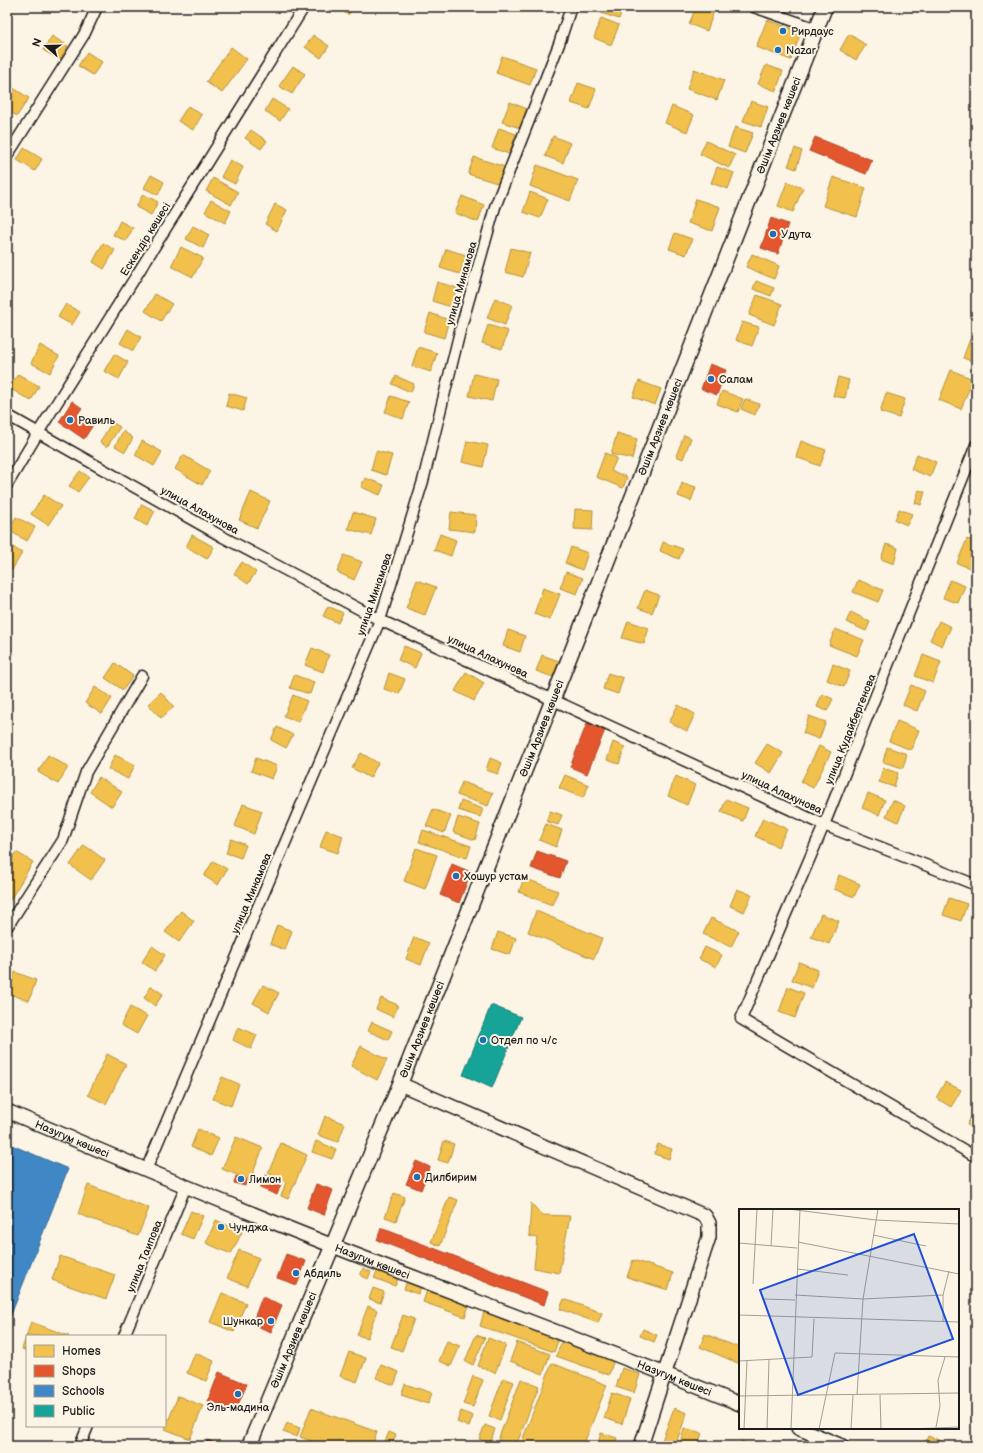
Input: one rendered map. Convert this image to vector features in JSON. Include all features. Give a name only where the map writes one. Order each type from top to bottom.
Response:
[{"type":"main road","name":"Әшім Арзиев көшесі","points":[[248,1446],[400,1084],[554,699],[825,7]]},
{"type":"street","points":[[7,156],[85,33],[97,7]]},
{"type":"street","name":"Ескендір көшесі","points":[[7,485],[304,7]]},
{"type":"street","name":"улица Минамова","points":[[146,1170],[380,620],[423,481],[460,331],[495,207],[559,44],[571,7]]},
{"type":"street","points":[[754,7],[817,29]]},
{"type":"street","name":"улица Алахунова","points":[[7,415],[223,537],[380,620],[554,699],[824,825],[976,885]]},
{"type":"street","name":"улица Кудайбергенова","points":[[976,445],[824,825],[742,1019],[976,1158]]},
{"type":"street","points":[[7,927],[63,840],[86,772],[142,676]]},
{"type":"street","points":[[400,1084],[705,1216],[709,1223],[709,1237],[640,1446]]},
{"type":"street","name":"Назугум көшесі","points":[[7,1111],[146,1170],[333,1246],[665,1373],[739,1404]]},
{"type":"street","name":"улица Таипова","points":[[124,1335],[186,1186]]},
{"type":"street","points":[[82,1441],[88,1427]]},
{"type":"street","points":[[800,1429],[842,1446]]},
{"type":"building: Homes","points":[[336,7],[354,7],[348,15]]},
{"type":"building: Homes","points":[[603,7],[623,7],[619,19],[601,13]]},
{"type":"building: Homes","points":[[696,7],[703,7],[714,11],[707,31],[689,24]]},
{"type":"building: Homes","points":[[601,18],[619,25],[611,45],[594,38]]},
{"type":"building: Homes","points":[[767,20],[801,32],[791,60],[756,47]]},
{"type":"building: Homes","points":[[849,34],[866,45],[856,60],[840,50]]},
{"type":"building: Homes","points":[[313,35],[329,46],[321,58],[305,47]]},
{"type":"building: Homes","points":[[52,36],[68,46],[60,60],[43,50]]},
{"type":"building: Homes","points":[[231,47],[247,59],[222,93],[206,82]]},
{"type":"building: Homes","points":[[87,52],[102,62],[93,75],[78,66]]},
{"type":"building: Homes","points":[[502,56],[536,68],[530,85],[496,73]]},
{"type":"building: Homes","points":[[766,65],[783,71],[776,91],[758,84]]},
{"type":"building: Homes","points":[[293,66],[305,74],[292,94],[279,86]]},
{"type":"building: Homes","points":[[694,69],[724,80],[717,100],[687,89]]},
{"type":"building: Homes","points":[[578,83],[596,89],[589,109],[571,103]]},
{"type":"building: Homes","points":[[7,84],[29,98],[17,116],[7,110]]},
{"type":"building: Homes","points":[[272,99],[288,109],[280,121],[265,111]]},
{"type":"building: Homes","points":[[751,101],[768,107],[761,127],[743,121]]},
{"type":"building: Homes","points":[[510,102],[527,109],[520,128],[502,122]]},
{"type":"building: Homes","points":[[188,106],[202,115],[193,130],[178,121]]},
{"type":"building: Homes","points":[[672,106],[694,115],[687,132],[665,123]]},
{"type":"building: Homes","points":[[735,127],[753,133],[745,153],[728,147]]},
{"type":"building: Homes","points":[[499,128],[516,134],[509,154],[492,148]]},
{"type":"building: Homes","points":[[251,130],[267,141],[261,149],[245,138]]},
{"type":"building: Homes","points":[[553,136],[570,143],[563,163],[545,156]]},
{"type":"building: Homes","points":[[706,141],[735,155],[729,168],[700,154]]},
{"type":"building: Homes","points":[[24,148],[42,159],[35,171],[17,160]]},
{"type":"building: Homes","points":[[795,148],[802,151],[796,169],[788,166]]},
{"type":"building: Homes","points":[[474,157],[505,167],[500,184],[468,174]]},
{"type":"building: Homes","points":[[230,160],[243,167],[235,184],[221,177]]},
{"type":"building: Homes","points":[[537,165],[578,180],[570,201],[530,186]]},
{"type":"building: Homes","points":[[717,167],[734,173],[728,189],[711,183]]},
{"type":"building: Homes","points":[[151,175],[164,182],[158,195],[144,188]]},
{"type":"building: Homes","points":[[833,177],[866,188],[857,217],[823,206]]},
{"type":"building: Homes","points":[[213,178],[238,192],[231,205],[206,191]]},
{"type":"building: Homes","points":[[787,182],[803,188],[793,212],[778,206]]},
{"type":"building: Homes","points":[[530,192],[548,199],[540,218],[523,212]]},
{"type":"building: Homes","points":[[143,194],[158,202],[151,215],[136,207]]},
{"type":"building: Homes","points":[[462,196],[484,205],[478,222],[455,213]]},
{"type":"building: Homes","points":[[696,199],[720,207],[712,231],[688,223]]},
{"type":"building: Homes","points":[[211,200],[231,211],[225,223],[205,212]]},
{"type":"building: Homes","points":[[7,203],[11,205],[7,211]]},
{"type":"building: Homes","points":[[275,204],[287,210],[277,231],[265,224]]},
{"type":"building: Homes","points":[[120,221],[133,228],[126,241],[113,235]]},
{"type":"building: Homes","points":[[193,226],[209,235],[203,248],[186,239]]},
{"type":"building: Homes","points":[[675,233],[692,239],[686,255],[669,249]]},
{"type":"building: Homes","points":[[103,243],[115,250],[104,269],[93,262]]},
{"type":"building: Homes","points":[[181,247],[203,258],[193,277],[171,266]]},
{"type":"building: Homes","points":[[511,248],[530,253],[523,277],[505,272]]},
{"type":"building: Homes","points":[[446,249],[466,255],[460,274],[440,268]]},
{"type":"building: Homes","points":[[752,254],[779,266],[774,279],[746,267]]},
{"type":"building: Homes","points":[[756,281],[774,288],[771,296],[753,289]]},
{"type":"building: Homes","points":[[437,282],[457,288],[451,307],[432,301]]},
{"type":"building: Homes","points":[[155,294],[172,304],[161,321],[145,311]]},
{"type":"building: Homes","points":[[757,295],[782,304],[774,325],[749,315]]},
{"type":"building: Homes","points":[[495,298],[512,305],[505,325],[487,318]]},
{"type":"building: Homes","points":[[66,304],[80,312],[72,325],[58,317]]},
{"type":"building: Homes","points":[[430,313],[449,320],[444,338],[424,332]]},
{"type":"building: Homes","points":[[742,322],[759,327],[752,346],[736,340]]},
{"type":"building: Homes","points":[[488,325],[508,331],[502,349],[482,343]]},
{"type":"building: Homes","points":[[128,329],[141,337],[133,351],[120,343]]},
{"type":"building: Homes","points":[[970,339],[976,342],[976,363],[963,358]]},
{"type":"building: Homes","points":[[40,345],[59,356],[50,373],[31,363]]},
{"type":"building: Homes","points":[[418,347],[437,353],[431,372],[412,366]]},
{"type":"building: Homes","points":[[114,354],[128,362],[119,379],[104,371]]},
{"type":"building: Homes","points":[[951,370],[973,379],[961,409],[939,400]]},
{"type":"building: Homes","points":[[18,374],[39,386],[31,401],[9,388]]},
{"type":"building: Homes","points":[[474,374],[497,379],[492,401],[469,396]]},
{"type":"building: Homes","points":[[396,376],[414,384],[411,392],[392,384]]},
{"type":"building: Homes","points":[[838,377],[849,380],[845,398],[833,396]]},
{"type":"building: Homes","points":[[639,381],[661,389],[655,405],[633,397]]},
{"type":"building: Homes","points":[[722,391],[743,399],[738,412],[717,404]]},
{"type":"building: Homes","points":[[229,393],[247,398],[243,411],[226,406]]},
{"type":"building: Homes","points":[[886,393],[905,399],[899,418],[880,412]]},
{"type":"building: Homes","points":[[391,396],[409,402],[403,419],[385,412]]},
{"type":"building: Homes","points":[[745,399],[759,404],[755,415],[741,409]]},
{"type":"building: Homes","points":[[112,422],[120,427],[107,447],[100,442]]},
{"type":"building: Homes","points":[[123,431],[133,438],[125,452],[115,446]]},
{"type":"building: Homes","points":[[617,433],[637,439],[632,459],[611,454]]},
{"type":"building: Homes","points":[[684,435],[691,438],[683,459],[676,456]]},
{"type":"building: Homes","points":[[142,441],[162,452],[154,466],[135,455]]},
{"type":"building: Homes","points":[[467,441],[488,445],[483,467],[462,462]]},
{"type":"building: Homes","points":[[801,441],[826,450],[820,466],[796,457]]},
{"type":"building: Homes","points":[[376,451],[392,455],[386,475],[371,470]]},
{"type":"building: Homes","points":[[605,453],[617,458],[611,471],[627,477],[623,488],[596,477]]},
{"type":"building: Homes","points":[[917,454],[936,462],[930,477],[911,469]]},
{"type":"building: Homes","points":[[183,455],[210,471],[202,485],[175,469]]},
{"type":"building: Homes","points":[[80,471],[89,477],[78,492],[69,486]]},
{"type":"building: Homes","points":[[365,478],[384,485],[380,495],[361,487]]},
{"type":"building: Homes","points":[[682,483],[696,487],[691,501],[678,496]]},
{"type":"building: Homes","points":[[919,490],[925,492],[921,505],[915,503]]},
{"type":"building: Homes","points":[[251,492],[270,501],[257,528],[239,520]]},
{"type":"building: Homes","points":[[44,495],[61,506],[48,525],[31,514]]},
{"type":"building: Homes","points":[[142,504],[155,511],[147,526],[135,519]]},
{"type":"building: Homes","points":[[575,509],[593,510],[592,530],[574,529]]},
{"type":"building: Homes","points":[[899,509],[912,514],[907,525],[895,520]]},
{"type":"building: Homes","points":[[353,512],[376,519],[371,535],[348,529]]},
{"type":"building: Homes","points":[[451,512],[476,515],[475,532],[449,529]]},
{"type":"building: Homes","points":[[16,517],[35,527],[27,541],[8,530]]},
{"type":"building: Homes","points":[[440,534],[456,540],[451,556],[434,550]]},
{"type":"building: Homes","points":[[192,535],[214,547],[207,559],[186,547]]},
{"type":"building: Homes","points":[[967,539],[976,542],[976,561],[972,569],[957,563]]},
{"type":"building: Homes","points":[[663,542],[683,549],[679,559],[660,551]]},
{"type":"building: Homes","points":[[7,543],[22,553],[12,570],[7,567]]},
{"type":"building: Homes","points":[[886,544],[898,548],[894,564],[881,559]]},
{"type":"building: Homes","points":[[571,547],[588,553],[582,570],[565,563]]},
{"type":"building: Homes","points":[[344,555],[362,562],[354,580],[337,572]]},
{"type":"building: Homes","points":[[242,562],[256,572],[248,584],[234,574]]},
{"type":"building: Homes","points":[[566,572],[583,578],[577,594],[560,588]]},
{"type":"building: Homes","points":[[417,580],[436,587],[425,615],[406,608]]},
{"type":"building: Homes","points":[[858,580],[883,590],[878,602],[853,592]]},
{"type":"building: Homes","points":[[950,580],[965,586],[958,603],[943,598]]},
{"type":"building: Homes","points":[[543,588],[560,594],[550,620],[534,614]]},
{"type":"building: Homes","points":[[645,590],[659,595],[652,613],[638,608]]},
{"type":"building: Homes","points":[[328,606],[343,613],[338,623],[323,616]]},
{"type":"building: Homes","points":[[851,612],[870,622],[866,631],[846,622]]},
{"type":"building: Homes","points":[[628,621],[649,628],[644,644],[622,638]]},
{"type":"building: Homes","points":[[939,621],[951,627],[942,646],[930,640]]},
{"type":"building: Homes","points":[[835,629],[864,640],[857,656],[829,645]]},
{"type":"building: Homes","points":[[508,630],[525,636],[520,652],[503,646]]},
{"type":"building: Homes","points":[[404,646],[421,653],[415,668],[398,660]]},
{"type":"building: Homes","points":[[312,648],[329,655],[323,672],[305,665]]},
{"type":"building: Homes","points":[[542,655],[559,661],[553,677],[536,671]]},
{"type":"building: Homes","points":[[923,655],[941,662],[933,683],[915,676]]},
{"type":"building: Homes","points":[[115,663],[133,676],[123,690],[105,678]]},
{"type":"building: Homes","points":[[833,664],[850,671],[844,687],[827,680]]},
{"type":"building: Homes","points":[[466,672],[484,683],[474,701],[455,691]]},
{"type":"building: Homes","points":[[389,673],[405,679],[399,694],[384,689]]},
{"type":"building: Homes","points":[[608,673],[623,678],[618,694],[603,689]]},
{"type":"building: Homes","points":[[294,675],[314,682],[310,694],[290,688]]},
{"type":"building: Homes","points":[[911,685],[925,691],[917,711],[903,705]]},
{"type":"building: Homes","points":[[95,687],[112,698],[102,714],[85,703]]},
{"type":"building: Homes","points":[[161,692],[174,707],[161,718],[148,704]]},
{"type":"building: Homes","points":[[822,694],[833,699],[827,711],[817,707]]},
{"type":"building: Homes","points":[[293,695],[307,701],[298,722],[284,716]]},
{"type":"building: Homes","points":[[678,705],[695,714],[687,731],[669,722]]},
{"type":"building: Homes","points":[[809,716],[826,722],[819,739],[803,733]]},
{"type":"building: Homes","points":[[897,721],[919,730],[911,750],[889,741]]},
{"type":"building: Homes","points":[[277,727],[293,735],[286,748],[271,740]]},
{"type":"building: Homes","points":[[613,742],[625,747],[619,764],[607,760]]},
{"type":"building: Homes","points":[[767,744],[783,753],[771,773],[755,763]]},
{"type":"building: Homes","points":[[819,746],[831,752],[813,788],[801,782]]},
{"type":"building: Homes","points":[[887,747],[907,754],[903,768],[883,762]]},
{"type":"building: Homes","points":[[361,753],[378,763],[370,778],[352,768]]},
{"type":"building: Homes","points":[[48,755],[68,767],[58,784],[38,772]]},
{"type":"building: Homes","points":[[115,755],[135,765],[128,779],[108,769]]},
{"type":"building: Homes","points":[[256,758],[277,766],[272,779],[251,771]]},
{"type":"building: Homes","points":[[490,758],[502,763],[498,774],[486,770]]},
{"type":"building: Homes","points":[[883,768],[898,773],[894,787],[879,782]]},
{"type":"building: Homes","points":[[565,775],[589,785],[583,798],[559,788]]},
{"type":"building: Homes","points":[[676,776],[695,785],[687,805],[668,796]]},
{"type":"building: Homes","points":[[99,777],[122,792],[112,807],[90,792]]},
{"type":"building: Homes","points":[[462,782],[493,793],[488,806],[457,795]]},
{"type":"building: Homes","points":[[868,793],[885,800],[879,815],[862,808]]},
{"type":"building: Homes","points":[[726,799],[748,808],[743,821],[721,812]]},
{"type":"building: Homes","points":[[893,800],[905,806],[898,822],[886,816]]},
{"type":"building: Homes","points":[[461,801],[483,809],[480,817],[458,810]]},
{"type":"building: Homes","points":[[243,804],[262,811],[254,834],[235,826]]},
{"type":"building: Homes","points":[[433,809],[451,816],[444,833],[426,826]]},
{"type":"building: Homes","points":[[550,811],[562,815],[558,825],[546,821]]},
{"type":"building: Homes","points":[[458,817],[480,824],[475,840],[453,832]]},
{"type":"building: Homes","points":[[763,818],[787,829],[778,847],[755,836]]},
{"type":"building: Homes","points":[[546,824],[562,830],[556,847],[539,840]]},
{"type":"building: Homes","points":[[326,830],[343,836],[338,853],[320,847]]},
{"type":"building: Homes","points":[[423,830],[471,846],[467,858],[419,842]]},
{"type":"building: Homes","points":[[231,839],[246,845],[241,858],[226,853]]},
{"type":"building: Homes","points":[[84,845],[105,860],[91,880],[70,865]]},
{"type":"building: Homes","points":[[416,848],[437,855],[425,889],[404,881]]},
{"type":"building: Homes","points":[[16,852],[33,862],[9,902],[7,901],[7,867]]},
{"type":"building: Homes","points":[[213,861],[227,869],[218,885],[204,876]]},
{"type":"building: Homes","points":[[839,875],[860,884],[854,897],[834,889]]},
{"type":"building: Homes","points":[[524,878],[558,891],[552,905],[519,892]]},
{"type":"building: Homes","points":[[737,889],[752,895],[744,912],[730,906]]},
{"type":"building: Homes","points":[[949,898],[967,904],[961,921],[943,915]]},
{"type":"building: Homes","points":[[181,911],[194,921],[179,942],[165,932]]},
{"type":"building: Homes","points":[[536,911],[602,938],[594,959],[528,932]]},
{"type":"building: Homes","points":[[821,914],[839,921],[829,944],[811,937]]},
{"type":"building: Homes","points":[[711,918],[739,931],[731,947],[703,934]]},
{"type":"building: Homes","points":[[277,925],[292,931],[285,950],[270,944]]},
{"type":"building: Homes","points":[[498,932],[516,938],[510,955],[492,949]]},
{"type":"building: Homes","points":[[414,937],[429,943],[421,965],[406,959]]},
{"type":"building: Homes","points":[[152,946],[165,955],[155,971],[142,962]]},
{"type":"building: Homes","points":[[705,947],[722,955],[716,967],[699,959]]},
{"type":"building: Homes","points":[[976,953],[976,965],[972,963]]},
{"type":"building: Homes","points":[[799,962],[818,970],[812,988],[792,980]]},
{"type":"building: Homes","points":[[15,972],[36,980],[29,1001],[7,993]]},
{"type":"building: Homes","points":[[263,985],[279,993],[269,1012],[253,1003]]},
{"type":"building: Homes","points":[[151,986],[163,994],[155,1006],[144,998]]},
{"type":"building: Homes","points":[[788,987],[804,993],[795,1018],[779,1012]]},
{"type":"building: Homes","points":[[381,998],[398,1005],[393,1017],[376,1009]]},
{"type":"building: Homes","points":[[130,1007],[147,1016],[137,1034],[121,1025]]},
{"type":"building: Homes","points":[[372,1022],[392,1031],[388,1040],[368,1031]]},
{"type":"building: Homes","points":[[238,1027],[257,1035],[251,1049],[233,1040]]},
{"type":"building: Homes","points":[[361,1046],[387,1060],[377,1080],[351,1066]]},
{"type":"building: Homes","points":[[107,1054],[126,1064],[106,1104],[88,1095]]},
{"type":"building: Homes","points":[[222,1077],[239,1084],[231,1106],[213,1099]]},
{"type":"building: Homes","points":[[945,1082],[961,1090],[951,1107],[936,1098]]},
{"type":"building: Homes","points":[[976,1106],[976,1129],[967,1125]]},
{"type":"building: Homes","points":[[325,1116],[345,1124],[338,1142],[318,1135]]},
{"type":"building: Homes","points":[[198,1129],[219,1138],[211,1156],[191,1147]]},
{"type":"building: Homes","points":[[236,1137],[263,1148],[250,1180],[222,1169]]},
{"type":"building: Homes","points":[[316,1141],[336,1149],[332,1159],[312,1152]]},
{"type":"building: Homes","points":[[444,1141],[454,1144],[448,1163],[438,1160]]},
{"type":"building: Homes","points":[[281,1143],[307,1155],[288,1199],[281,1196],[286,1182],[268,1173]]},
{"type":"building: Homes","points":[[658,1144],[672,1149],[669,1159],[654,1154]]},
{"type":"building: Homes","points":[[88,1185],[149,1208],[138,1236],[78,1214]]},
{"type":"building: Homes","points":[[394,1193],[405,1197],[396,1221],[385,1217]]},
{"type":"building: Homes","points":[[449,1197],[458,1200],[440,1246],[431,1242]]},
{"type":"building: Homes","points":[[531,1203],[542,1215],[570,1216],[559,1273],[534,1268],[537,1238],[529,1236]]},
{"type":"building: Homes","points":[[191,1211],[203,1216],[193,1239],[181,1234]]},
{"type":"building: Homes","points":[[216,1220],[242,1232],[231,1254],[206,1243]]},
{"type":"building: Homes","points":[[239,1250],[259,1258],[247,1286],[227,1278]]},
{"type":"building: Homes","points":[[60,1256],[115,1275],[106,1299],[52,1280]]},
{"type":"building: Homes","points":[[633,1260],[673,1273],[668,1290],[627,1277]]},
{"type":"building: Homes","points":[[363,1268],[371,1272],[368,1279],[360,1275]]},
{"type":"building: Homes","points":[[378,1269],[399,1277],[395,1286],[374,1278]]},
{"type":"building: Homes","points":[[407,1281],[421,1287],[418,1294],[404,1289]]},
{"type":"building: Homes","points":[[373,1288],[384,1292],[380,1303],[369,1299]]},
{"type":"building: Homes","points":[[427,1290],[469,1305],[465,1317],[423,1302]]},
{"type":"building: Homes","points":[[222,1293],[246,1303],[234,1332],[210,1322]]},
{"type":"building: Homes","points":[[564,1299],[602,1313],[598,1323],[560,1309]]},
{"type":"building: Homes","points":[[368,1306],[377,1310],[367,1338],[357,1335]]},
{"type":"building: Homes","points":[[484,1312],[559,1338],[554,1352],[480,1326]]},
{"type":"building: Homes","points":[[403,1315],[414,1319],[402,1351],[391,1347]]},
{"type":"building: Homes","points":[[31,1322],[66,1335],[27,1335]]},
{"type":"building: Homes","points":[[643,1329],[657,1335],[654,1342],[640,1336]]},
{"type":"building: Homes","points":[[705,1334],[739,1348],[739,1364],[700,1347]]},
{"type":"building: Homes","points":[[476,1335],[485,1338],[473,1365],[465,1361]]},
{"type":"building: Homes","points":[[26,1337],[26,1351],[22,1349]]},
{"type":"building: Homes","points":[[488,1338],[506,1345],[495,1373],[478,1366]]},
{"type":"building: Homes","points":[[447,1341],[460,1346],[451,1366],[439,1361]]},
{"type":"building: Homes","points":[[562,1341],[614,1359],[609,1375],[556,1356]]},
{"type":"building: Homes","points":[[517,1342],[550,1354],[543,1374],[510,1361]]},
{"type":"building: Homes","points":[[349,1352],[366,1358],[357,1382],[340,1376]]},
{"type":"building: Homes","points":[[195,1353],[214,1361],[206,1381],[187,1373]]},
{"type":"building: Homes","points":[[552,1363],[607,1385],[583,1446],[520,1446]]},
{"type":"building: Homes","points":[[381,1365],[399,1372],[394,1385],[376,1378]]},
{"type":"building: Homes","points":[[622,1368],[640,1374],[634,1393],[616,1387]]},
{"type":"building: Homes","points":[[473,1376],[483,1380],[473,1407],[463,1404]]},
{"type":"building: Homes","points":[[503,1378],[514,1382],[500,1420],[489,1416]]},
{"type":"building: Homes","points":[[521,1379],[539,1386],[516,1446],[513,1446],[498,1440]]},
{"type":"building: Homes","points":[[405,1384],[432,1393],[428,1404],[401,1395]]},
{"type":"building: Homes","points":[[612,1393],[630,1399],[622,1424],[604,1418]]},
{"type":"building: Homes","points":[[178,1396],[203,1406],[190,1439],[165,1429]]},
{"type":"building: Homes","points":[[311,1408],[377,1432],[372,1446],[325,1446],[300,1437]]},
{"type":"building: Homes","points":[[674,1408],[687,1413],[675,1446],[660,1446]]},
{"type":"building: Homes","points":[[461,1411],[473,1416],[469,1427],[457,1422]]},
{"type":"building: Homes","points":[[287,1423],[300,1428],[297,1437],[283,1432]]},
{"type":"building: Homes","points":[[485,1425],[495,1429],[490,1443],[479,1439]]},
{"type":"building: Homes","points":[[684,1428],[702,1433],[698,1446],[679,1446]]},
{"type":"building: Homes","points":[[389,1432],[396,1435],[391,1446],[383,1446]]},
{"type":"building: Homes","points":[[601,1433],[617,1438],[614,1446],[597,1446]]},
{"type":"building: Homes","points":[[928,1436],[942,1441],[940,1446],[924,1446]]},
{"type":"building: Homes","points":[[741,1441],[752,1446],[739,1446]]},
{"type":"building: Shops","points":[[815,137],[872,160],[866,174],[809,151]]},
{"type":"building: Shops","points":[[771,218],[788,224],[778,254],[761,248]]},
{"type":"building: Shops","points":[[710,364],[726,370],[717,395],[701,389]]},
{"type":"building: Shops","points":[[72,401],[82,408],[77,415],[93,425],[84,439],[59,422]]},
{"type":"building: Shops","points":[[587,723],[605,730],[587,774],[570,767]]},
{"type":"building: Shops","points":[[537,851],[566,861],[560,878],[531,868]]},
{"type":"building: Shops","points":[[452,864],[471,872],[459,903],[440,895]]},
{"type":"building: Shops","points":[[416,1161],[430,1167],[421,1190],[406,1184]]},
{"type":"building: Shops","points":[[265,1175],[282,1181],[277,1195],[260,1188]]},
{"type":"building: Shops","points":[[236,1176],[247,1180],[245,1186],[234,1183]]},
{"type":"building: Shops","points":[[316,1184],[333,1190],[324,1215],[307,1208]]},
{"type":"building: Shops","points":[[381,1228],[548,1292],[544,1305],[377,1240]]},
{"type":"building: Shops","points":[[286,1254],[306,1261],[297,1285],[277,1278]]},
{"type":"building: Shops","points":[[262,1297],[282,1305],[271,1332],[252,1324]]},
{"type":"building: Shops","points":[[219,1372],[247,1384],[235,1412],[208,1401]]},
{"type":"building: Shops","points":[[207,1440],[219,1444],[218,1446],[205,1446]]},
{"type":"building: Schools","points":[[7,1143],[68,1169],[7,1325]]},
{"type":"building: Public","points":[[491,1005],[521,1017],[492,1088],[463,1075]]},
{"type":"place","name":"Рирдаус","points":[[783,31]]},
{"type":"place","name":"Nazar","points":[[778,50]]},
{"type":"place","name":"Удута","points":[[773,234]]},
{"type":"place","name":"Салам","points":[[711,379]]},
{"type":"place","name":"Равиль","points":[[70,420]]},
{"type":"place","name":"Хошур устам","points":[[456,876]]},
{"type":"place","name":"Отдел по ч/с","points":[[483,1040]]},
{"type":"place","name":"Дилбирим","points":[[417,1177]]},
{"type":"place","name":"Лимон","points":[[241,1179]]},
{"type":"place","name":"Чунджа","points":[[221,1227]]},
{"type":"place","name":"Абдиль","points":[[296,1273]]},
{"type":"place","name":"Шункар","points":[[271,1321]]},
{"type":"place","name":"Эль-мадина","points":[[238,1394]]}]
